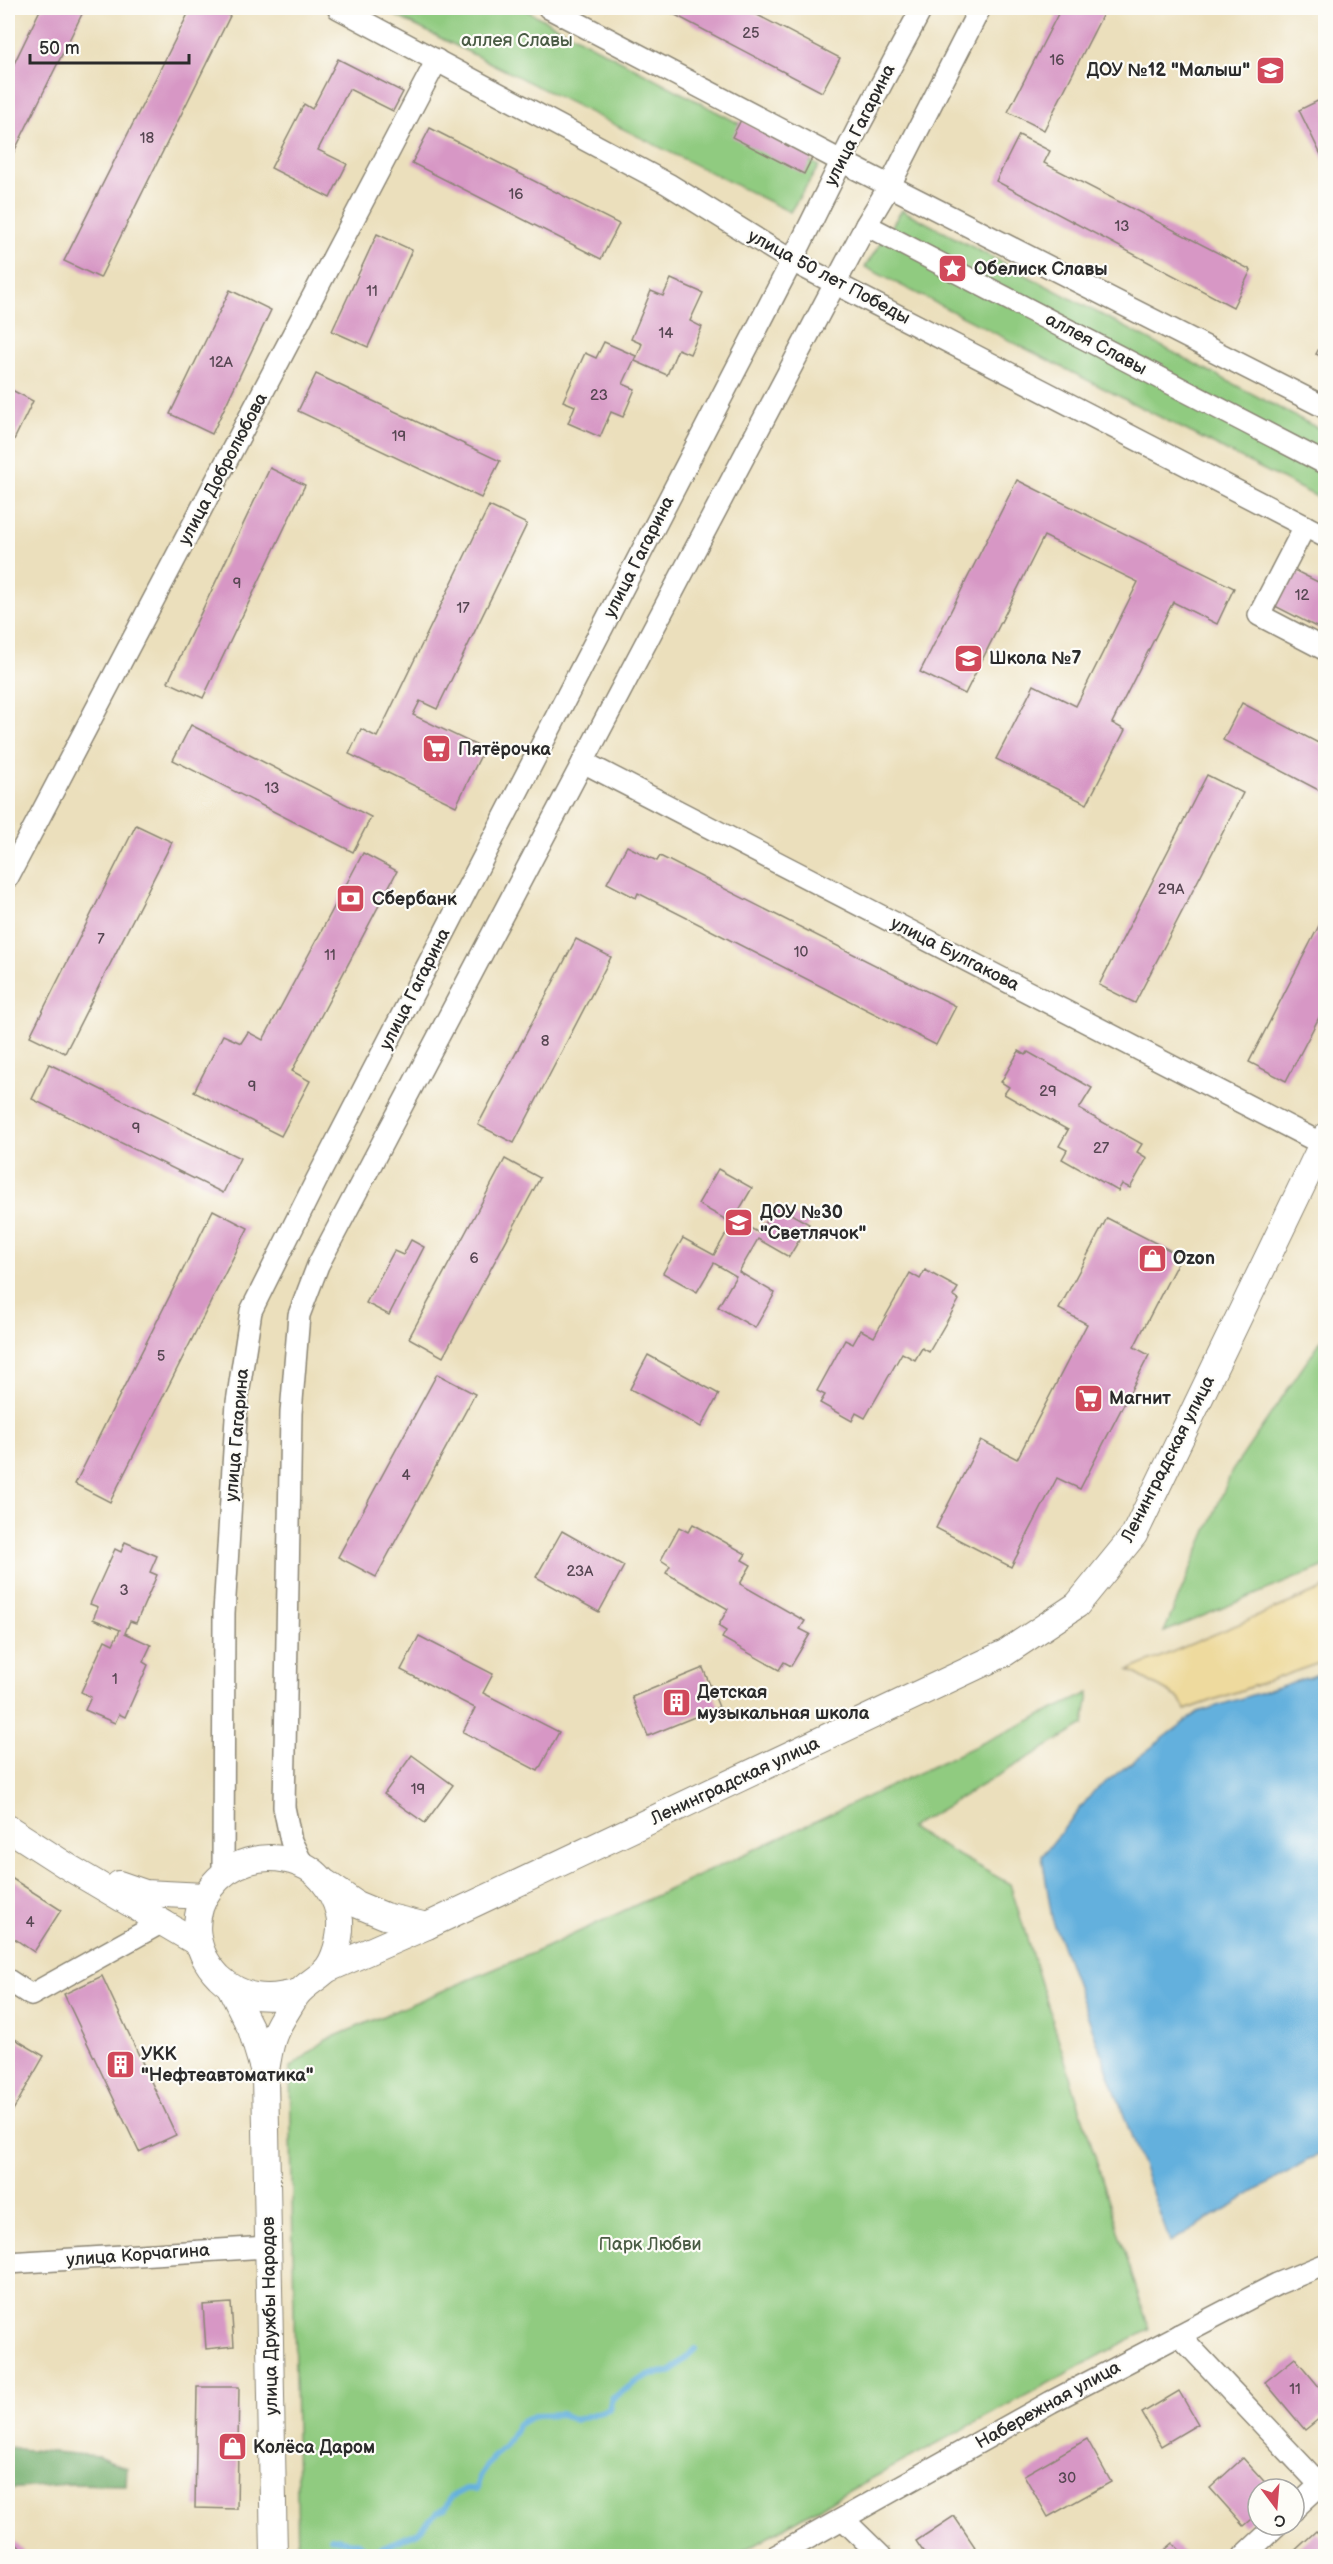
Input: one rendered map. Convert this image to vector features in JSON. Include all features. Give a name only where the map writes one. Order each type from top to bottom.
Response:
[{"type":"main road","name":"Ленинградская улица","points":[[326,1970],[427,1926],[1005,1653],[1077,1605],[1134,1535],[1324,1142]]},
{"type":"main road","points":[[8,1828],[70,1868],[199,1944]]},
{"type":"main road","points":[[265,2075],[251,2029],[230,1987],[208,1965],[199,1944],[198,1917],[204,1896],[223,1872],[248,1859],[279,1857],[313,1873],[356,1904],[385,1916],[427,1926]]},
{"type":"main road","points":[[70,1868],[145,1893],[204,1896]]},
{"type":"main road","points":[[230,1987],[254,1997],[278,1998],[298,1992],[326,1970],[338,1945],[340,1921],[333,1897],[313,1873]]},
{"type":"main road","points":[[265,2075],[274,2034],[298,1992]]},
{"type":"main road","name":"улица Дружбы Народов","points":[[265,2075],[274,2556]]},
{"type":"street","name":"улица 50 лет Победы","points":[[338,8],[668,184],[792,261],[837,282],[1326,537]]},
{"type":"street","points":[[549,8],[841,161],[1326,408]]},
{"type":"street","name":"улица Гагарина","points":[[223,1872],[224,1613],[237,1402],[251,1311],[792,261],[841,161],[922,8]]},
{"type":"street","points":[[313,1873],[291,1841],[284,1807],[291,1413],[299,1316],[318,1265],[866,225],[890,185],[980,8]]},
{"type":"street","name":"улица Добролюбова","points":[[8,877],[437,60]]},
{"type":"street","name":"аллея Славы","points":[[866,225],[1326,464]]},
{"type":"street","points":[[1305,526],[1259,615],[1326,650]]},
{"type":"street","name":"улица Булгакова","points":[[583,762],[1324,1142]]},
{"type":"street","points":[[8,1980],[31,1995],[164,1922]]},
{"type":"street","name":"улица Корчагина","points":[[8,2263],[268,2247]]},
{"type":"street","name":"Набережная улица","points":[[776,2556],[1050,2402],[1277,2284],[1326,2264]]},
{"type":"street","points":[[1179,2335],[1323,2488],[1306,2501]]},
{"type":"street","points":[[843,2519],[881,2556]]},
{"type":"street","points":[[1244,2556],[1264,2537]]},
{"type":"green space","name":"аллея Славы","points":[[380,8],[522,8],[819,166],[790,212]]},
{"type":"green space","points":[[902,210],[1325,432],[1325,501],[865,267]]},
{"type":"green space","points":[[1322,1339],[1326,1340],[1325,1566],[1164,1632],[1232,1471]]},
{"type":"green space","name":"Парк Любви","points":[[1089,1693],[1084,1725],[909,1828],[1010,1884],[1149,2329],[819,2507],[735,2556],[298,2556],[290,2068],[326,2040],[542,1949]]},
{"type":"green space","points":[[8,2448],[98,2456],[127,2468],[126,2485],[67,2484],[8,2489]]},
{"type":"sand","points":[[1325,1588],[1325,1661],[1185,1710],[1179,1698],[1129,1670]]},
{"type":"water","points":[[1325,1672],[1325,2150],[1170,2242],[1052,1918],[1042,1856],[1094,1791],[1198,1712]]},
{"type":"building","points":[[41,8],[85,8],[8,164],[8,76]]},
{"type":"building","points":[[191,8],[213,8],[230,16],[100,278],[64,261]]},
{"type":"building","points":[[662,8],[744,8],[840,58],[822,92]]},
{"type":"building","points":[[1061,8],[1106,8],[1044,130],[1008,112]]},
{"type":"building","points":[[338,59],[403,92],[393,111],[349,89],[318,150],[347,164],[330,198],[271,168],[304,104],[312,109]]},
{"type":"building","points":[[1326,97],[1326,165],[1299,110]]},
{"type":"building","points":[[741,120],[812,158],[804,174],[732,137]]},
{"type":"building","points":[[430,128],[619,224],[601,259],[412,163]]},
{"type":"building","points":[[1019,135],[1050,151],[1044,163],[1251,270],[1233,307],[996,181]]},
{"type":"building","points":[[377,234],[412,250],[368,347],[332,331]]},
{"type":"building","points":[[671,279],[703,293],[690,321],[702,327],[690,354],[678,349],[667,375],[635,361],[642,344],[631,339],[651,291],[663,296]]},
{"type":"building","points":[[230,290],[271,310],[212,434],[170,414]]},
{"type":"building","points":[[1326,336],[1326,358],[1316,354]]},
{"type":"building","points":[[604,342],[636,356],[623,384],[635,389],[623,417],[611,412],[600,437],[568,423],[575,406],[563,401],[585,353],[596,358]]},
{"type":"building","points":[[316,374],[500,461],[481,498],[298,411]]},
{"type":"building","points":[[8,388],[33,401],[8,452]]},
{"type":"building","points":[[270,468],[305,485],[203,698],[168,682]]},
{"type":"building","points":[[1017,480],[1234,588],[1217,624],[1173,602],[1112,723],[1125,730],[1087,804],[996,759],[1034,685],[1076,706],[1138,582],[1044,536],[965,694],[920,672]]},
{"type":"building","points":[[489,506],[527,524],[437,709],[420,701],[413,715],[484,749],[456,806],[349,754],[361,729],[377,737]]},
{"type":"building","points":[[1292,569],[1326,586],[1326,632],[1273,605]]},
{"type":"building","points":[[1242,703],[1326,747],[1326,794],[1223,740]]},
{"type":"building","points":[[191,725],[371,817],[353,852],[173,760]]},
{"type":"building","points":[[1207,775],[1243,793],[1135,1003],[1099,985]]},
{"type":"building","points":[[136,825],[172,842],[65,1053],[30,1036]]},
{"type":"building","points":[[627,846],[657,861],[660,856],[956,1006],[936,1045],[638,893],[636,898],[607,883]]},
{"type":"building","points":[[363,853],[397,871],[292,1071],[310,1081],[281,1136],[194,1092],[223,1035],[241,1043],[248,1032],[263,1040]]},
{"type":"building","points":[[1326,912],[1326,1004],[1286,1081],[1249,1062]]},
{"type":"building","points":[[576,939],[611,957],[514,1143],[478,1125]]},
{"type":"building","points":[[1019,1051],[1026,1055],[1028,1052],[1092,1088],[1079,1109],[1142,1144],[1137,1152],[1147,1158],[1130,1188],[1122,1184],[1118,1191],[1062,1159],[1067,1150],[1059,1146],[1068,1130],[1004,1094],[1009,1087],[1001,1082]]},
{"type":"building","points":[[49,1064],[240,1158],[223,1193],[32,1099]]},
{"type":"building","points":[[505,1159],[540,1178],[443,1357],[409,1338]]},
{"type":"building","points":[[718,1169],[752,1188],[734,1219],[759,1233],[775,1205],[809,1224],[789,1257],[758,1239],[739,1272],[775,1293],[755,1328],[718,1307],[736,1276],[714,1263],[697,1292],[663,1273],[683,1238],[714,1255],[732,1223],[698,1204]]},
{"type":"building","points":[[213,1210],[248,1228],[110,1502],[75,1484]]},
{"type":"building","name":"Магнит","points":[[1107,1218],[1181,1256],[1134,1347],[1149,1355],[1080,1489],[1057,1478],[1011,1567],[936,1528],[981,1440],[1017,1459],[1087,1324],[1059,1309]]},
{"type":"building","points":[[411,1240],[424,1247],[389,1315],[366,1303],[394,1251],[403,1255]]},
{"type":"building","points":[[925,1270],[958,1288],[953,1296],[959,1300],[929,1352],[922,1348],[915,1360],[902,1353],[865,1418],[856,1413],[852,1421],[820,1403],[825,1395],[817,1391],[845,1340],[853,1344],[861,1330],[874,1337],[910,1273],[920,1279]]},
{"type":"building","points":[[648,1355],[719,1394],[701,1427],[630,1389]]},
{"type":"building","points":[[437,1374],[475,1394],[376,1577],[338,1557]]},
{"type":"building","points":[[693,1524],[746,1554],[742,1560],[751,1565],[740,1584],[805,1621],[800,1629],[810,1634],[791,1666],[784,1662],[779,1670],[722,1638],[726,1631],[718,1626],[728,1609],[666,1573],[670,1566],[661,1560],[679,1527],[688,1532]]},
{"type":"building","points":[[562,1531],[624,1566],[599,1612],[536,1577]]},
{"type":"building","points":[[125,1542],[157,1556],[150,1572],[157,1575],[136,1623],[130,1621],[125,1633],[151,1645],[143,1662],[148,1665],[125,1717],[119,1714],[115,1723],[85,1710],[91,1697],[81,1692],[105,1640],[113,1644],[120,1630],[93,1619],[98,1607],[90,1604],[115,1549],[121,1552]]},
{"type":"building","points":[[419,1636],[493,1674],[483,1693],[559,1732],[538,1771],[463,1732],[475,1708],[401,1670]]},
{"type":"building","name":"Детская музыкальная школа","points":[[703,1668],[719,1707],[648,1736],[632,1697]]},
{"type":"building","points":[[412,1755],[453,1785],[425,1823],[384,1794]]},
{"type":"building","points":[[8,1876],[61,1910],[34,1952],[8,1934]]},
{"type":"building","name":"УКК \"Нефтеавтоматика\"","points":[[102,1976],[176,2135],[139,2152],[64,1994]]},
{"type":"building","points":[[8,2035],[44,2056],[8,2119]]},
{"type":"building","points":[[231,2303],[234,2346],[206,2349],[203,2305]]},
{"type":"building","points":[[1295,2358],[1326,2395],[1326,2413],[1305,2430],[1265,2382]]},
{"type":"building","points":[[197,2387],[239,2387],[237,2509],[195,2508]]},
{"type":"building","points":[[1179,2391],[1198,2424],[1161,2446],[1142,2413]]},
{"type":"building","points":[[1087,2439],[1111,2482],[1048,2517],[1024,2475]]},
{"type":"building","points":[[1243,2458],[1260,2477],[1246,2477],[1246,2524],[1244,2526],[1210,2488]]},
{"type":"building","points":[[954,2516],[975,2547],[962,2556],[926,2556],[916,2541]]},
{"type":"building","points":[[1316,2531],[1326,2541],[1326,2556],[1289,2556]]},
{"type":"building","points":[[8,2534],[27,2556],[8,2556]]},
{"type":"building","points":[[1173,2543],[1185,2556],[1158,2556]]},
{"type":"waterway","points":[[331,2538],[358,2543],[366,2551],[374,2551],[418,2532],[438,2512],[445,2509],[451,2497],[466,2489],[477,2489],[479,2477],[493,2457],[505,2447],[518,2424],[536,2415],[561,2414],[575,2420],[609,2409],[612,2399],[636,2382],[651,2374],[670,2372],[695,2349]]},
{"type":"place","name":"ДОУ №12 \"Малыш\"","points":[[1271,70]]},
{"type":"place","name":"Обелиск Славы","points":[[953,269]]},
{"type":"place","name":"Школа №7","points":[[968,658]]},
{"type":"place","name":"Пятёрочка","points":[[437,749]]},
{"type":"place","name":"Сбербанк","points":[[351,899]]},
{"type":"place","name":"ДОУ №30 \"Светлячок\"","points":[[739,1222]]},
{"type":"place","name":"Ozon","points":[[1152,1258]]},
{"type":"place","name":"Магнит","points":[[1088,1398]]},
{"type":"place","name":"Детская музыкальная школа","points":[[676,1702]]},
{"type":"place","name":"УКК \"Нефтеавтоматика\"","points":[[120,2064]]},
{"type":"place","name":"Колёса Даром","points":[[232,2447]]}]
